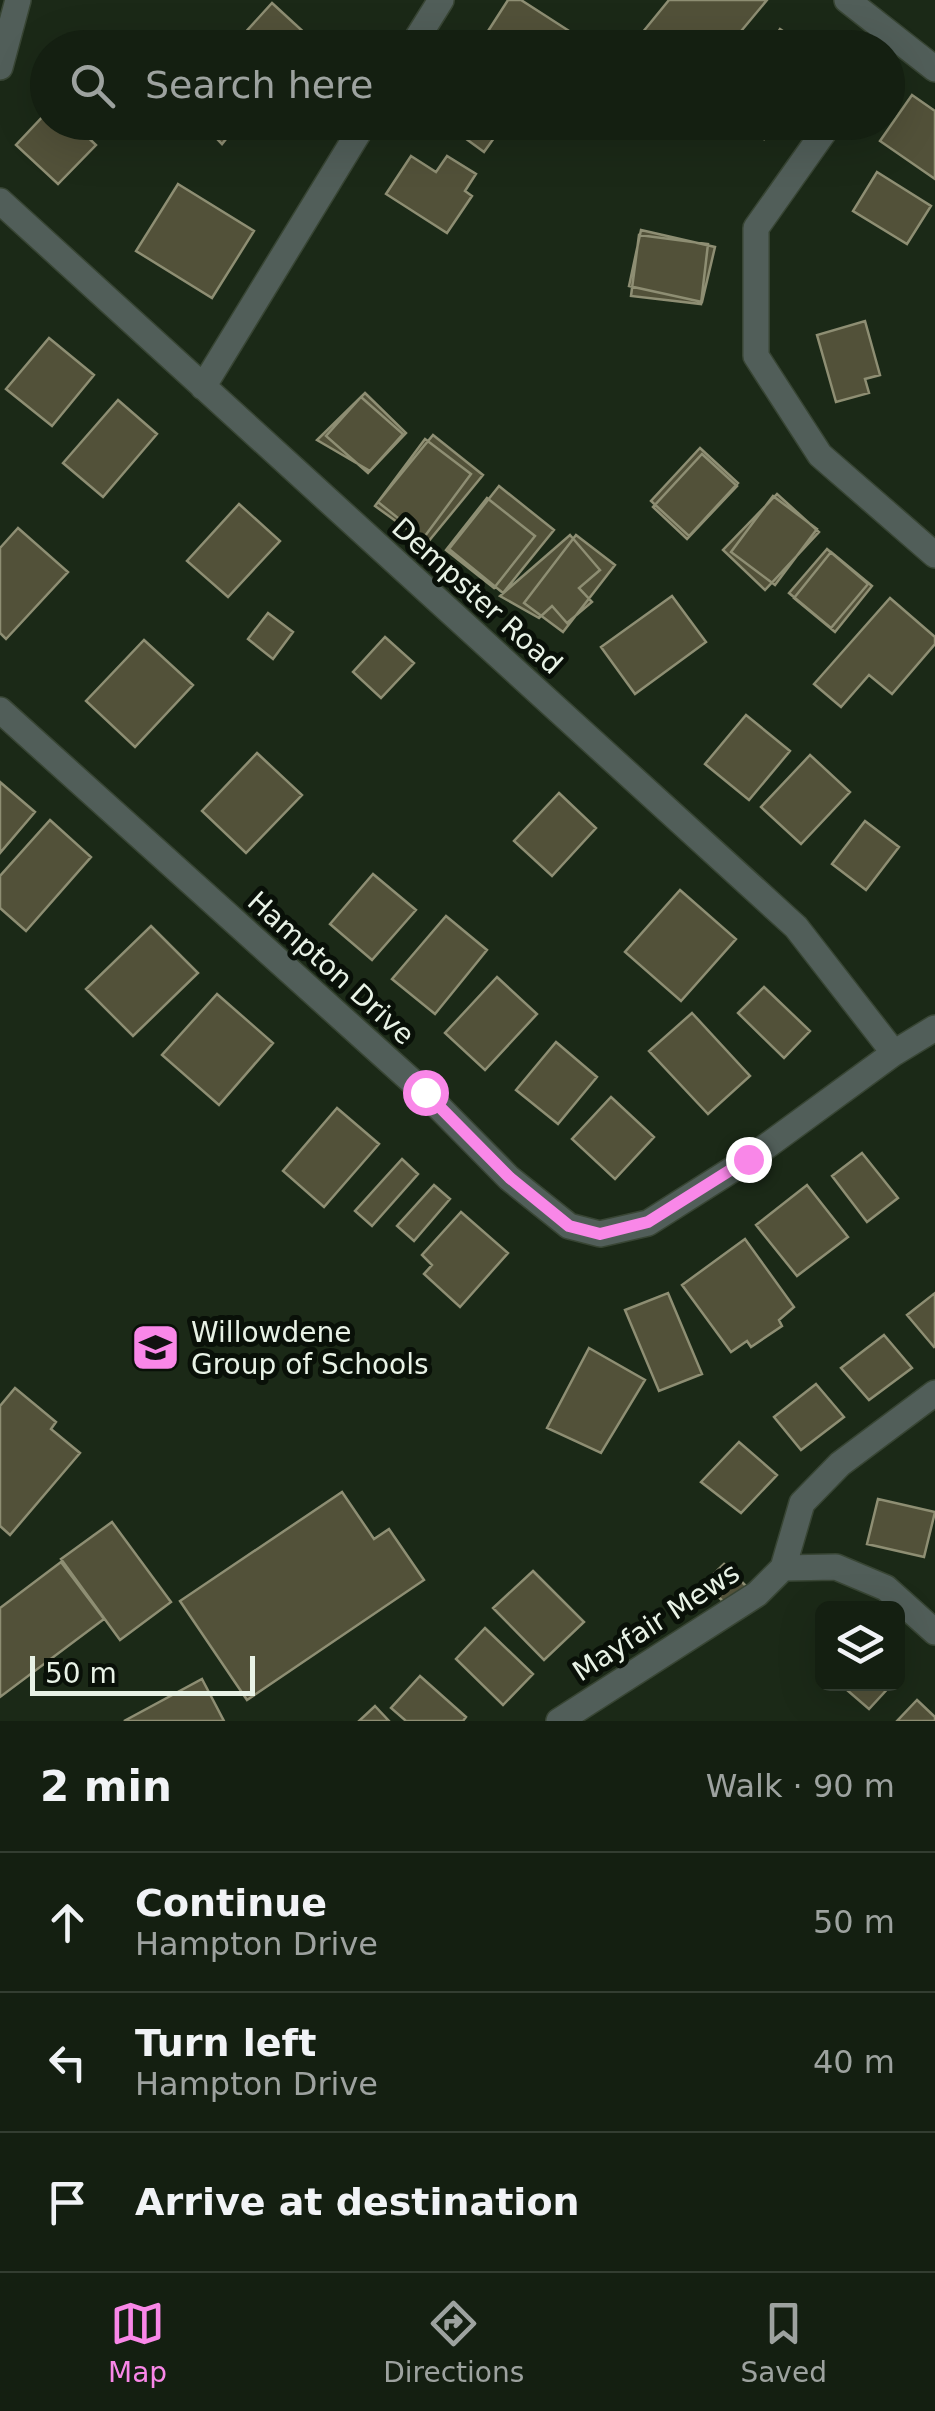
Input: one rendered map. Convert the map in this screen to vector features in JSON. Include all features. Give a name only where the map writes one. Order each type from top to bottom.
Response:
[{"type":"street","points":[[0,67],[18,0]]},
{"type":"street","points":[[422,30],[440,0]]},
{"type":"street","points":[[847,0],[876,30]]},
{"type":"street","points":[[905,52],[935,69]]},
{"type":"street","points":[[202,387],[354,140]]},
{"type":"street","points":[[818,140],[756,228],[756,356],[820,455],[935,554]]},
{"type":"street","name":"Dempster Road","points":[[0,202],[796,927],[894,1053]]},
{"type":"street","name":"Hampton Drive","points":[[0,710],[425,1092],[510,1178],[569,1226],[600,1234],[648,1222],[748,1159],[894,1053],[935,1028]]},
{"type":"street","points":[[935,1393],[840,1464],[802,1502],[783,1568],[836,1567],[870,1581],[886,1588],[935,1632]]},
{"type":"street","name":"Mayfair Mews","points":[[559,1721],[757,1594],[783,1568]]},
{"type":"building","points":[[508,0],[521,0],[568,30],[489,30]]},
{"type":"building","points":[[669,0],[767,0],[742,30],[644,30]]},
{"type":"building","points":[[272,3],[301,30],[247,30]]},
{"type":"building","points":[[912,95],[935,111],[935,179],[880,141],[905,140],[905,105]]},
{"type":"building","points":[[30,130],[30,140],[91,140],[96,145],[58,184],[16,145]]},
{"type":"building","points":[[468,140],[493,140],[484,152]]},
{"type":"building","points":[[411,156],[436,172],[447,156],[476,174],[465,191],[472,196],[447,233],[386,194]]},
{"type":"building","points":[[877,172],[931,206],[907,244],[853,211]]},
{"type":"building","points":[[178,184],[254,231],[212,298],[136,251]]},
{"type":"building","points":[[641,230],[715,247],[702,302],[629,286]]},
{"type":"building","points":[[639,235],[708,244],[701,304],[631,296]]},
{"type":"building","points":[[865,321],[880,375],[865,379],[869,393],[836,402],[817,335]]},
{"type":"building","points":[[49,338],[94,375],[52,426],[6,389]]},
{"type":"building","points":[[365,393],[406,433],[370,471],[317,440]]},
{"type":"building","points":[[361,397],[403,434],[368,473],[326,436]]},
{"type":"building","points":[[118,400],[157,434],[103,497],[63,463]]},
{"type":"building","points":[[433,435],[483,475],[428,542],[378,502]]},
{"type":"building","points":[[425,439],[471,474],[422,540],[375,506]]},
{"type":"building","points":[[700,448],[738,483],[689,536],[651,501]]},
{"type":"building","points":[[702,454],[737,486],[687,539],[653,507]]},
{"type":"building","points":[[499,486],[554,530],[503,593],[449,549]]},
{"type":"building","points":[[777,494],[819,532],[765,590],[723,550]]},
{"type":"building","points":[[773,496],[817,529],[775,585],[731,552]]},
{"type":"building","points":[[487,498],[535,536],[494,588],[446,550]]},
{"type":"building","points":[[239,504],[280,541],[228,597],[187,561]]},
{"type":"building","points":[[18,528],[68,572],[6,639],[0,633],[0,548]]},
{"type":"building","points":[[570,535],[600,570],[579,588],[592,602],[567,623],[552,606],[539,618],[500,596]]},
{"type":"building","points":[[576,535],[615,565],[563,632],[524,603]]},
{"type":"building","points":[[827,549],[868,584],[831,628],[789,593]]},
{"type":"building","points":[[831,552],[872,586],[835,632],[794,598]]},
{"type":"building","points":[[672,596],[706,642],[635,694],[601,647]]},
{"type":"building","points":[[890,598],[935,637],[935,644],[892,694],[869,675],[841,707],[814,684]]},
{"type":"building","points":[[268,613],[293,632],[273,659],[248,639]]},
{"type":"building","points":[[385,637],[414,663],[381,698],[353,672]]},
{"type":"building","points":[[144,640],[193,685],[135,747],[86,701]]},
{"type":"building","points":[[746,715],[790,751],[749,800],[705,764]]},
{"type":"building","points":[[257,753],[302,795],[246,853],[202,811]]},
{"type":"building","points":[[810,755],[850,792],[801,844],[761,807]]},
{"type":"building","points":[[0,782],[35,812],[0,853]]},
{"type":"building","points":[[559,793],[596,828],[552,876],[514,841]]},
{"type":"building","points":[[50,820],[91,857],[26,931],[0,908],[0,876]]},
{"type":"building","points":[[865,821],[899,847],[866,890],[832,864]]},
{"type":"building","points":[[373,874],[416,910],[372,960],[330,924]]},
{"type":"building","points":[[680,890],[736,939],[681,1001],[625,952]]},
{"type":"building","points":[[446,916],[487,950],[435,1014],[392,979]]},
{"type":"building","points":[[151,926],[198,973],[133,1036],[86,989]]},
{"type":"building","points":[[497,977],[537,1014],[485,1070],[445,1033]]},
{"type":"building","points":[[764,987],[810,1031],[784,1058],[738,1013]]},
{"type":"building","points":[[217,994],[273,1043],[219,1105],[162,1055]]},
{"type":"building","points":[[692,1013],[750,1076],[708,1114],[649,1051]]},
{"type":"building","points":[[556,1042],[597,1077],[558,1124],[516,1090]]},
{"type":"building","points":[[611,1097],[654,1137],[615,1179],[572,1139]]},
{"type":"building","points":[[337,1108],[379,1144],[324,1207],[283,1171]]},
{"type":"building","points":[[862,1153],[898,1198],[867,1222],[832,1176]]},
{"type":"building","points":[[402,1159],[418,1174],[372,1226],[355,1211]]},
{"type":"building","points":[[434,1185],[450,1199],[414,1241],[397,1226]]},
{"type":"building","points":[[807,1185],[848,1237],[797,1276],[756,1225]]},
{"type":"building","points":[[461,1212],[508,1253],[460,1307],[424,1274],[432,1265],[422,1255]]},
{"type":"building","points":[[745,1239],[794,1307],[779,1320],[782,1326],[751,1347],[747,1341],[731,1352],[682,1285]]},
{"type":"building","points":[[668,1293],[702,1374],[659,1391],[625,1310]]},
{"type":"building","points":[[935,1293],[935,1346],[934,1347],[907,1315]]},
{"type":"building","points":[[884,1335],[912,1368],[869,1400],[841,1368]]},
{"type":"building","points":[[589,1348],[645,1380],[601,1453],[547,1428]]},
{"type":"building","points":[[816,1384],[844,1417],[801,1450],[774,1417]]},
{"type":"building","points":[[15,1388],[56,1422],[51,1429],[80,1453],[10,1535],[0,1526],[0,1406]]},
{"type":"building","points":[[739,1442],[777,1475],[741,1513],[701,1482]]},
{"type":"building","points":[[342,1492],[374,1539],[389,1529],[424,1580],[247,1700],[180,1601]]},
{"type":"building","points":[[878,1499],[935,1512],[924,1557],[867,1544]]},
{"type":"building","points":[[112,1522],[171,1602],[120,1640],[61,1559]]},
{"type":"building","points":[[61,1562],[104,1619],[0,1697],[0,1608]]},
{"type":"building","points":[[724,1564],[749,1589],[730,1608],[704,1583]]},
{"type":"building","points":[[533,1571],[584,1622],[544,1660],[493,1608]]},
{"type":"building","points":[[485,1628],[533,1674],[503,1705],[456,1659]]},
{"type":"building","points":[[420,1676],[466,1717],[463,1721],[406,1721],[391,1708]]},
{"type":"building","points":[[202,1679],[224,1721],[124,1721]]},
{"type":"building","points":[[848,1691],[886,1691],[869,1709]]},
{"type":"building","points":[[917,1700],[935,1721],[897,1721]]},
{"type":"building","points":[[375,1706],[389,1721],[359,1721]]},
{"type":"place","name":"Willowdene Group of Schools","points":[[156,1348]]},
{"type":"route","points":[[425,1092],[510,1178],[569,1226],[600,1234],[648,1222],[748,1159]]}]
